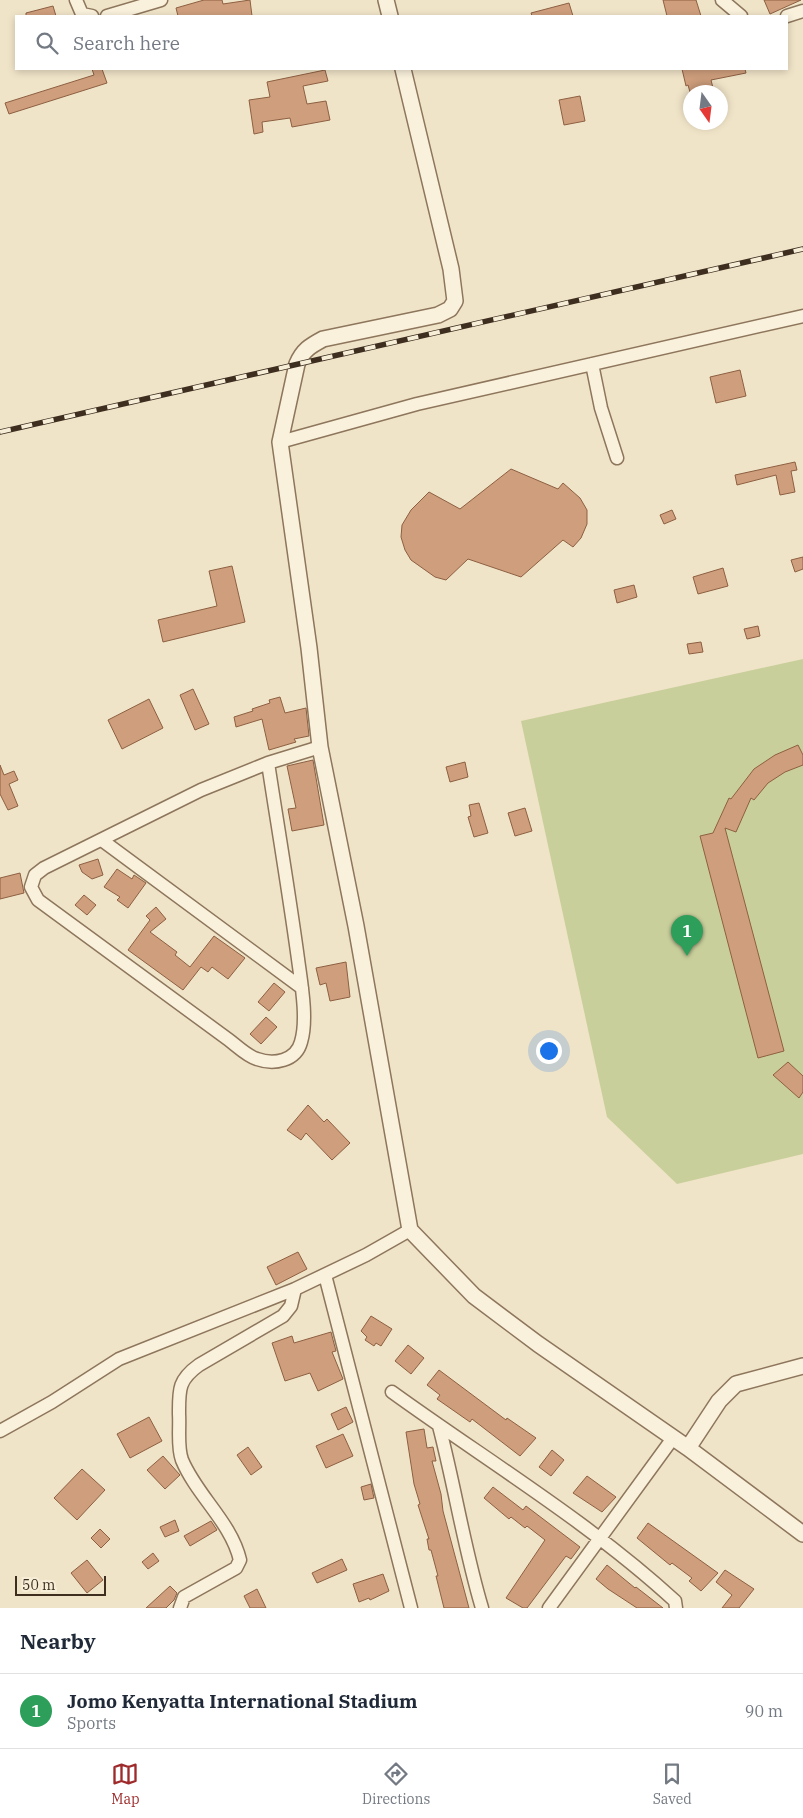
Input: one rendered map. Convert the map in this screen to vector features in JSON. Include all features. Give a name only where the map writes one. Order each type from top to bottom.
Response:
[{"type":"street","points":[[76,0],[82,14],[87,15]]},
{"type":"street","points":[[110,15],[161,0]]},
{"type":"street","points":[[386,0],[390,15]]},
{"type":"street","points":[[722,0],[740,15]]},
{"type":"street","points":[[788,16],[803,11]]},
{"type":"street","points":[[403,70],[451,269],[455,301],[450,309],[438,315],[323,339],[308,347],[301,354],[297,364],[280,442],[309,648],[320,747],[356,926],[410,1230],[474,1296],[538,1344],[688,1448],[803,1534]]},
{"type":"street","points":[[280,442],[417,404],[803,316]]},
{"type":"street","points":[[592,364],[602,408],[617,458]]},
{"type":"street","points":[[268,763],[302,988],[301,1043],[291,1057],[276,1062],[256,1059],[38,900],[30,887],[35,875],[44,868],[103,841],[201,790],[268,763],[320,747]]},
{"type":"street","points":[[103,841],[302,988]]},
{"type":"street","points":[[0,1431],[52,1402],[119,1359],[295,1290],[366,1255],[410,1230]]},
{"type":"street","points":[[325,1275],[411,1608]]},
{"type":"street","points":[[180,1608],[184,1597],[236,1568],[240,1560],[230,1535],[182,1460],[179,1398],[181,1384],[187,1373],[199,1365],[283,1316],[291,1306],[295,1290]]},
{"type":"street","points":[[688,1448],[719,1401],[736,1384],[803,1366]]},
{"type":"street","points":[[392,1392],[598,1538],[655,1582],[675,1600],[676,1608]]},
{"type":"street","points":[[439,1426],[454,1484],[471,1571],[482,1608]]},
{"type":"street","points":[[548,1608],[673,1438]]},
{"type":"green space","points":[[803,659],[803,1154],[677,1184],[607,1117],[521,721]]},
{"type":"building","points":[[204,0],[222,0],[223,4],[250,0],[252,15],[178,15],[176,8]]},
{"type":"building","points":[[663,0],[696,0],[701,15],[667,15]]},
{"type":"building","points":[[764,0],[801,0],[770,14]]},
{"type":"building","points":[[569,3],[573,15],[532,15],[531,13]]},
{"type":"building","points":[[53,6],[56,15],[26,15],[26,13]]},
{"type":"building","points":[[92,70],[102,70],[107,83],[9,114],[5,103],[94,75]]},
{"type":"building","points":[[325,70],[328,81],[303,86],[307,104],[326,101],[330,120],[292,127],[290,118],[262,122],[263,132],[254,134],[249,100],[270,97],[267,82]]},
{"type":"building","points":[[682,70],[745,70],[746,73],[711,80],[712,85],[686,85]]},
{"type":"building","points":[[580,96],[585,121],[564,125],[559,100]]},
{"type":"building","points":[[740,370],[746,396],[716,403],[710,377]]},
{"type":"building","points":[[795,462],[797,470],[791,471],[795,492],[780,495],[776,475],[737,485],[735,475]]},
{"type":"building","points":[[511,469],[558,489],[563,483],[580,498],[587,510],[587,524],[581,538],[573,547],[563,540],[521,577],[468,559],[446,580],[435,577],[411,560],[405,550],[401,537],[402,525],[411,510],[429,492],[460,509]]},
{"type":"building","points":[[672,510],[676,519],[664,524],[660,515]]},
{"type":"building","points":[[803,557],[803,569],[795,572],[791,560]]},
{"type":"building","points":[[232,566],[245,622],[163,642],[158,620],[217,606],[209,571]]},
{"type":"building","points":[[723,568],[728,586],[698,594],[693,577]]},
{"type":"building","points":[[634,585],[637,597],[617,603],[614,590]]},
{"type":"building","points":[[758,626],[760,636],[747,639],[744,629]]},
{"type":"building","points":[[701,642],[703,652],[689,654],[687,644]]},
{"type":"building","points":[[193,689],[209,724],[195,730],[180,695]]},
{"type":"building","points":[[280,697],[285,713],[306,708],[309,736],[294,739],[296,742],[269,750],[262,719],[236,727],[234,717],[253,711],[252,709],[270,703],[269,700]]},
{"type":"building","points":[[149,699],[163,728],[122,749],[108,720]]},
{"type":"building","points":[[798,745],[803,755],[803,765],[785,772],[768,783],[754,800],[751,798],[736,832],[725,828],[784,1051],[758,1058],[700,836],[713,833],[729,798],[731,799],[754,769],[775,755]]},
{"type":"building","points":[[313,760],[324,825],[292,831],[288,809],[296,808],[287,766]]},
{"type":"building","points":[[465,762],[468,777],[450,782],[446,767]]},
{"type":"building","points":[[0,765],[4,775],[14,771],[18,780],[9,784],[18,806],[8,810],[0,794]]},
{"type":"building","points":[[479,803],[488,833],[474,837],[468,817],[471,816],[469,805]]},
{"type":"building","points":[[525,808],[532,831],[515,836],[508,813]]},
{"type":"building","points":[[98,859],[103,875],[92,879],[82,872],[79,865]]},
{"type":"building","points":[[117,869],[132,879],[134,875],[146,883],[128,908],[117,900],[120,897],[104,887]]},
{"type":"building","points":[[20,873],[24,893],[0,899],[0,878]]},
{"type":"building","points":[[84,895],[96,905],[87,915],[75,905]]},
{"type":"building","points":[[156,907],[166,919],[150,932],[177,952],[175,955],[190,967],[214,936],[245,958],[228,979],[212,967],[208,972],[201,967],[183,990],[128,950],[150,920],[146,916]]},
{"type":"building","points":[[346,962],[350,997],[330,1001],[326,983],[320,985],[316,968]]},
{"type":"building","points":[[274,983],[285,992],[269,1011],[258,1002]]},
{"type":"building","points":[[266,1017],[277,1027],[261,1044],[250,1034]]},
{"type":"building","points":[[788,1062],[803,1076],[803,1092],[799,1098],[773,1075]]},
{"type":"building","points":[[308,1105],[324,1122],[327,1119],[350,1143],[332,1160],[306,1133],[301,1140],[287,1130]]},
{"type":"building","points":[[298,1252],[307,1269],[276,1285],[267,1267]]},
{"type":"building","points":[[371,1316],[392,1329],[381,1346],[376,1343],[374,1346],[365,1340],[367,1337],[361,1331]]},
{"type":"building","points":[[331,1332],[336,1351],[332,1352],[343,1379],[318,1391],[310,1373],[285,1381],[272,1343],[292,1336],[294,1343]]},
{"type":"building","points":[[408,1345],[424,1358],[411,1374],[395,1361]]},
{"type":"building","points":[[439,1370],[506,1420],[507,1418],[536,1438],[520,1456],[472,1419],[470,1422],[437,1399],[440,1395],[427,1385]]},
{"type":"building","points":[[346,1407],[353,1422],[338,1430],[331,1414]]},
{"type":"building","points":[[149,1417],[162,1441],[130,1458],[117,1434]]},
{"type":"building","points":[[424,1429],[427,1448],[433,1447],[436,1461],[432,1461],[441,1494],[443,1511],[469,1608],[444,1608],[436,1576],[438,1576],[431,1550],[429,1550],[427,1539],[429,1539],[418,1505],[420,1504],[414,1484],[406,1432]]},
{"type":"building","points":[[343,1434],[353,1456],[326,1468],[316,1446]]},
{"type":"building","points":[[248,1447],[262,1467],[251,1475],[237,1455]]},
{"type":"building","points":[[552,1450],[564,1460],[551,1476],[539,1467]]},
{"type":"building","points":[[163,1456],[180,1475],[165,1489],[147,1470]]},
{"type":"building","points":[[82,1469],[105,1490],[77,1520],[54,1498]]},
{"type":"building","points":[[587,1476],[616,1497],[602,1512],[573,1493]]},
{"type":"building","points":[[371,1484],[374,1498],[364,1500],[361,1487]]},
{"type":"building","points":[[493,1487],[523,1510],[526,1506],[580,1547],[571,1559],[566,1556],[527,1608],[523,1608],[506,1598],[545,1540],[527,1526],[525,1528],[511,1517],[509,1519],[484,1498]]},
{"type":"building","points":[[175,1520],[179,1531],[165,1537],[160,1527]]},
{"type":"building","points":[[211,1521],[217,1530],[190,1546],[184,1536]]},
{"type":"building","points":[[648,1523],[718,1573],[701,1591],[689,1581],[692,1578],[672,1563],[670,1565],[637,1538]]},
{"type":"building","points":[[100,1529],[110,1539],[101,1548],[91,1538]]},
{"type":"building","points":[[153,1553],[159,1561],[148,1569],[142,1562]]},
{"type":"building","points":[[342,1559],[347,1570],[317,1583],[312,1573]]},
{"type":"building","points":[[87,1560],[103,1580],[87,1593],[71,1573]]},
{"type":"building","points":[[607,1565],[663,1608],[637,1608],[608,1589],[596,1579]]},
{"type":"building","points":[[725,1570],[754,1589],[739,1608],[722,1608],[732,1595],[716,1582]]},
{"type":"building","points":[[383,1574],[389,1591],[370,1600],[369,1598],[359,1602],[353,1584]]},
{"type":"building","points":[[170,1586],[177,1593],[174,1600],[166,1608],[146,1608]]},
{"type":"building","points":[[257,1589],[266,1608],[250,1608],[244,1596]]},
{"type":"railway","points":[[0,432],[803,249]]},
{"type":"place","name":"Jomo Kenyatta International Stadium","points":[[687,956]]}]
